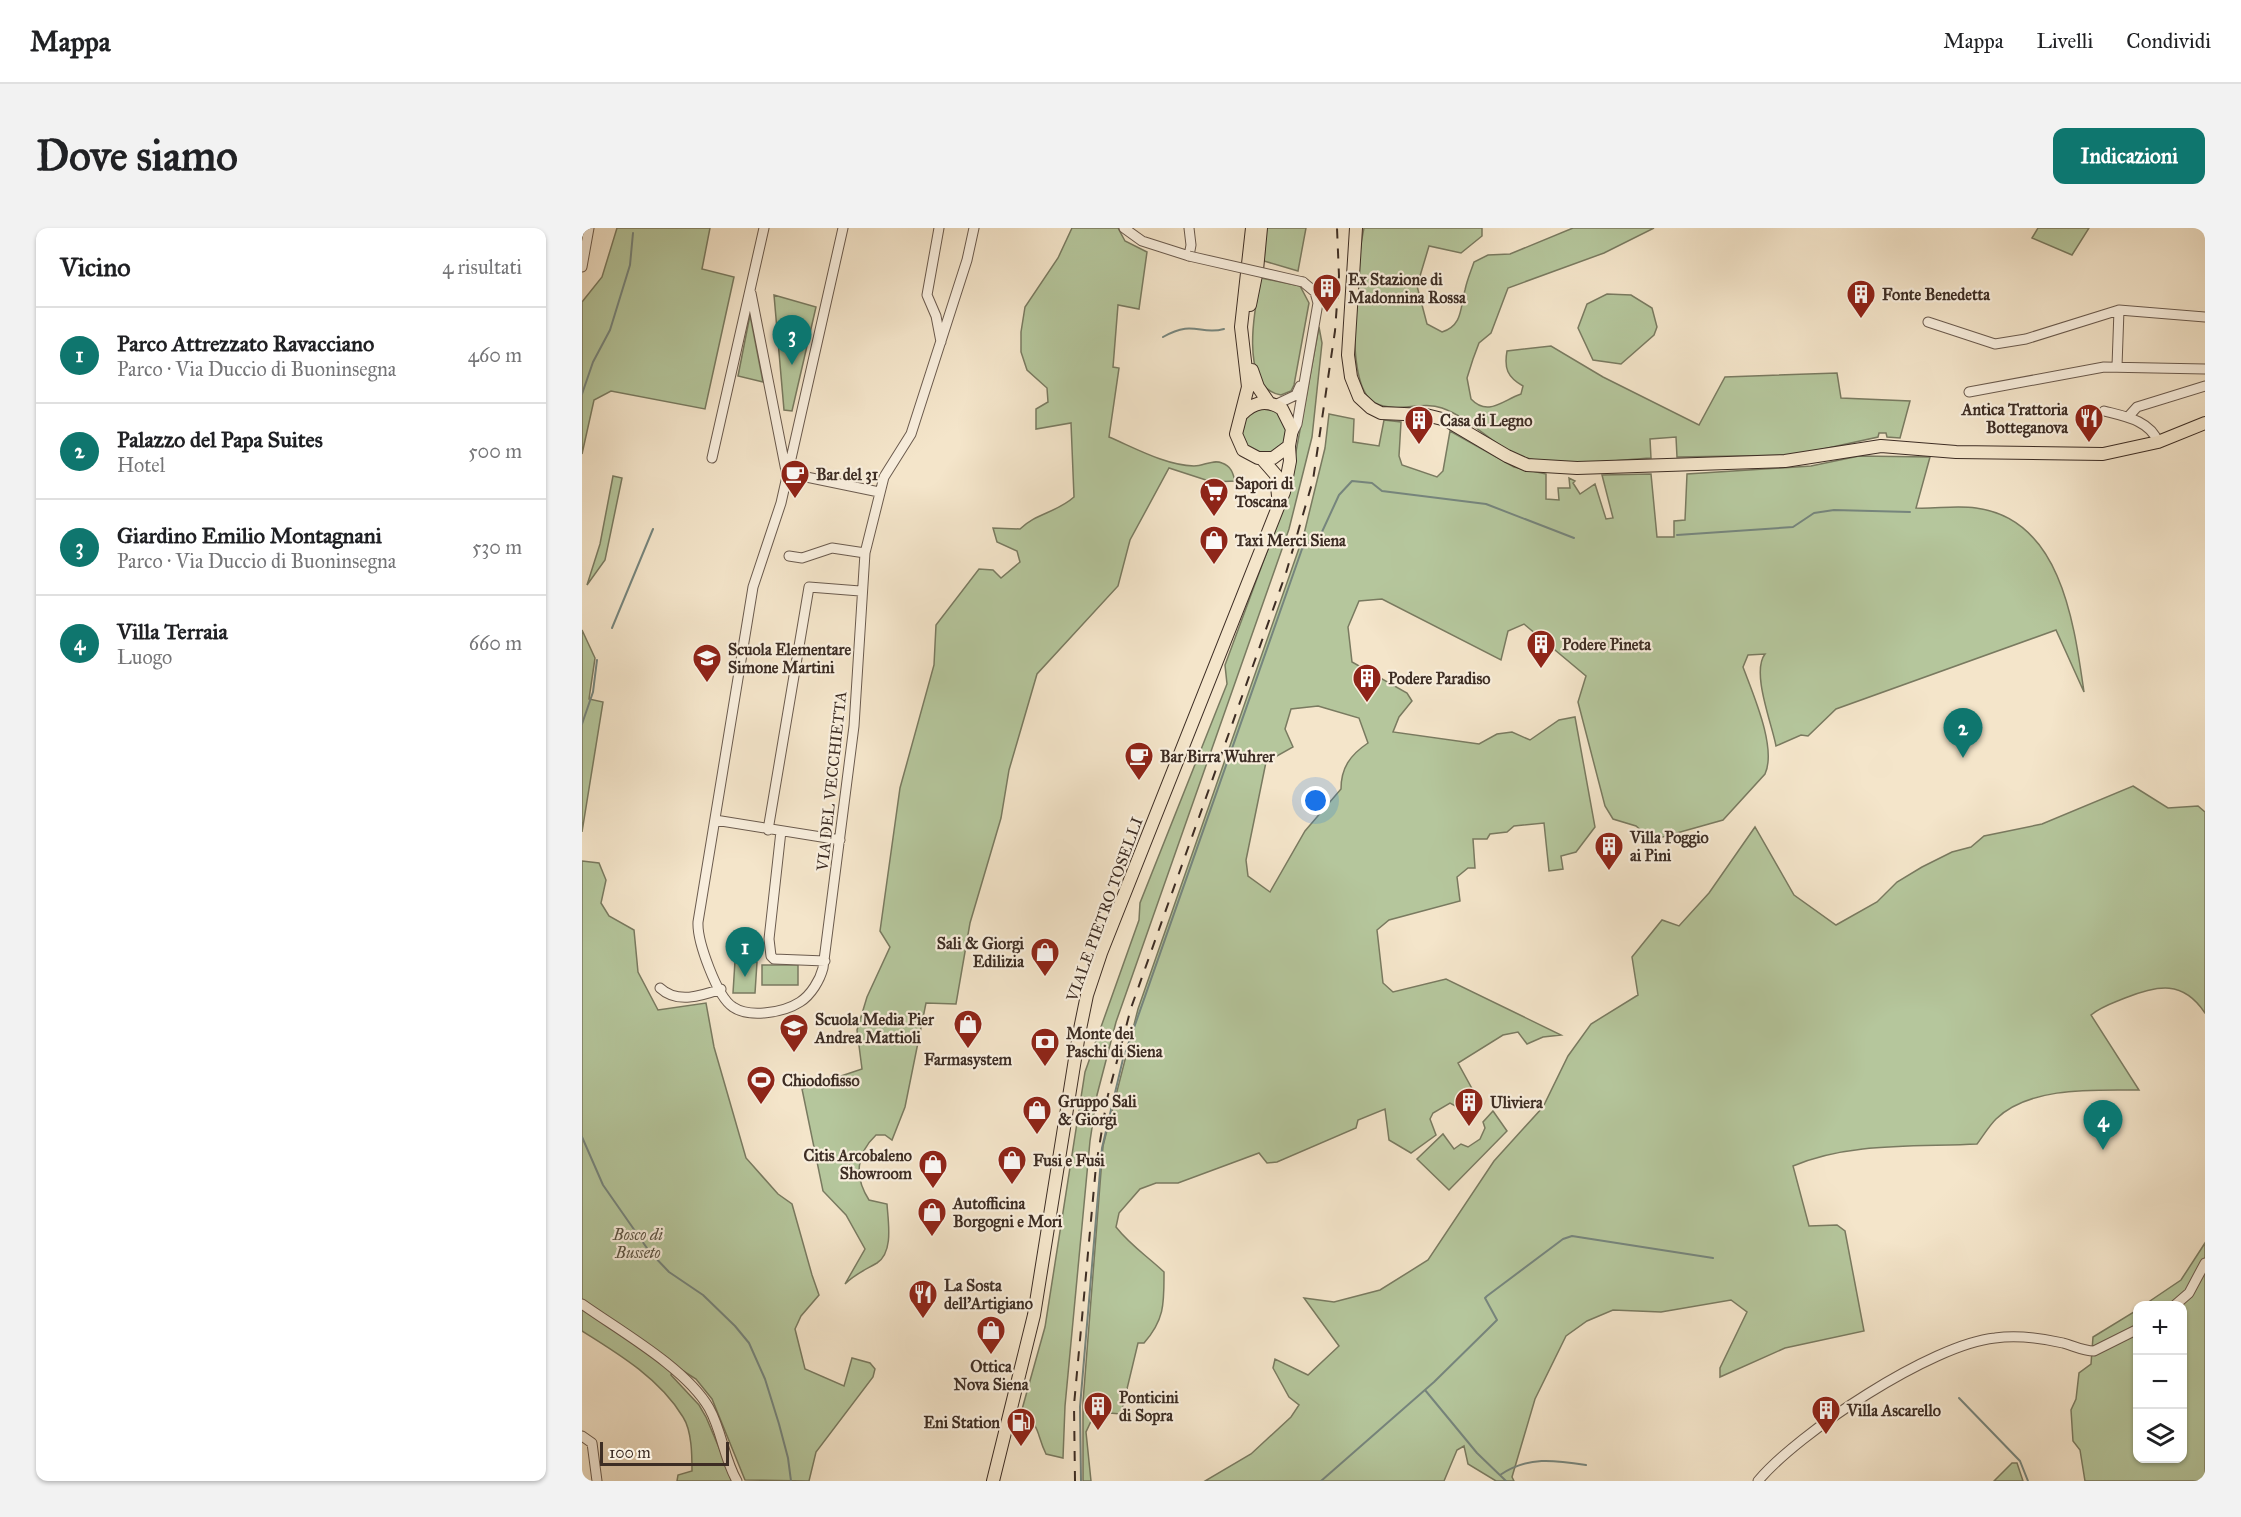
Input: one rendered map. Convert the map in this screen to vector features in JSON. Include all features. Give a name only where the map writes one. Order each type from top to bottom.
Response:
[{"type":"main road","name":"VIALE PIETRO TOSELLI","points":[[1252,228],[1240,327],[1248,384],[1236,430],[1240,445],[1253,457],[1262,459],[1278,479],[1278,506]]},
{"type":"main road","points":[[1261,228],[1248,338],[1255,380],[1272,404],[1288,417],[1293,432]]},
{"type":"main road","points":[[1356,228],[1348,351],[1351,377],[1359,397],[1371,408],[1381,412],[1426,415],[1446,420],[1510,458],[1527,465],[1577,468],[1785,462],[1881,446],[1956,452],[2091,455],[2114,453],[2158,442],[2205,423]]},
{"type":"main road","points":[[1242,414],[1254,405],[1272,404]]},
{"type":"main road","name":"VIALE PIETRO TOSELLI","points":[[993,1481],[1036,1308],[1072,1072],[1087,995],[1101,954],[1278,506],[1286,483],[1289,446],[1293,432]]},
{"type":"main road","points":[[1262,459],[1277,456],[1289,446]]},
{"type":"street","points":[[582,267],[589,228]]},
{"type":"street","points":[[712,458],[764,228]]},
{"type":"street","name":"VIA DEL VECCHIETTA","points":[[843,228],[781,503],[753,587],[698,931],[701,945],[729,1004],[748,1014],[791,1006],[800,1002],[814,987],[825,961],[854,726],[860,591],[865,553],[879,492],[890,465],[908,441],[970,250],[974,228]]},
{"type":"street","points":[[939,228],[927,295],[936,316],[941,342]]},
{"type":"street","points":[[1124,228],[1142,242],[1189,256],[1303,282],[1312,288],[1318,300],[1297,424],[1293,432]]},
{"type":"street","points":[[1189,228],[1191,245],[1189,256]]},
{"type":"street","points":[[750,290],[786,473],[879,492]]},
{"type":"street","points":[[1928,322],[1985,343],[1998,344],[2026,339],[2119,310],[2205,317]]},
{"type":"street","points":[[2116,366],[2119,310]]},
{"type":"street","points":[[1969,392],[2116,366],[2205,369]]},
{"type":"street","points":[[1272,404],[1298,393],[1305,369]]},
{"type":"street","points":[[2128,417],[2137,407],[2205,386]]},
{"type":"street","points":[[2104,411],[2128,417],[2151,430],[2158,442]]},
{"type":"street","points":[[789,556],[802,558],[832,549],[865,553]]},
{"type":"street","points":[[768,830],[809,587],[860,591]]},
{"type":"street","points":[[715,820],[840,840]]},
{"type":"street","points":[[781,831],[770,939],[771,956],[774,959],[825,961]]},
{"type":"street","points":[[660,988],[668,994],[682,998],[721,989]]},
{"type":"street","points":[[2179,1301],[2189,1293],[2205,1263]]},
{"type":"street","points":[[582,1304],[642,1344],[695,1389],[712,1414],[737,1481]]},
{"type":"street","points":[[1758,1481],[1774,1462],[1803,1437],[1883,1386],[1955,1347],[2010,1337],[2048,1340],[2094,1351],[2133,1332]]},
{"type":"street","points":[[582,1436],[592,1443],[597,1481]]},
{"type":"green space","points":[[617,228],[710,228],[702,269],[734,277],[705,409],[611,391],[594,400],[582,454],[582,302],[602,277]]},
{"type":"green space","points":[[1072,228],[1118,228],[1125,241],[1147,252],[1139,309],[1118,305],[1113,367],[1119,368],[1109,437],[1172,463],[1194,466],[1215,462],[1225,464],[1230,468],[1235,481],[1212,482],[1169,468],[1130,540],[1118,586],[1037,674],[1009,770],[1001,818],[970,923],[956,1004],[926,1003],[905,1107],[892,1140],[885,1135],[876,1135],[869,1142],[861,1158],[859,1174],[869,1200],[887,1204],[889,1236],[886,1252],[877,1263],[845,1284],[865,1249],[846,1215],[823,1191],[802,1089],[862,1069],[857,1030],[867,997],[890,947],[880,931],[900,788],[934,665],[936,625],[979,569],[993,570],[1001,578],[1020,562],[1017,551],[997,542],[993,528],[1020,529],[1074,497],[1071,423],[1036,429],[1036,409],[1048,402],[1047,388],[1027,370],[1021,352],[1025,307],[1058,258]]},
{"type":"green space","points":[[1266,228],[1306,228],[1298,271],[1264,261]]},
{"type":"green space","points":[[1364,228],[1482,228],[1482,236],[1461,253],[1429,246],[1417,286],[1427,324],[1442,332],[1454,325],[1457,320],[1474,262],[1488,255],[1510,254],[1573,228],[1654,228],[1604,253],[1508,288],[1491,333],[1479,343],[1467,378],[1471,399],[1483,407],[1496,406],[1521,394],[1523,386],[1508,372],[1507,351],[1551,346],[1603,377],[1699,425],[1725,377],[1837,373],[1841,398],[1910,401],[1900,438],[1887,437],[1886,433],[1879,433],[1878,437],[1796,455],[1677,457],[1676,437],[1650,439],[1651,458],[1582,463],[1546,462],[1515,454],[1462,418],[1442,408],[1426,405],[1392,407],[1375,403],[1365,392],[1358,373],[1355,349],[1354,321],[1358,266]]},
{"type":"green space","points":[[2038,228],[2089,228],[2072,255],[2032,238]]},
{"type":"green space","points":[[1261,278],[1300,286],[1309,303],[1294,385],[1291,391],[1281,395],[1268,389],[1259,378],[1254,362],[1253,325]]},
{"type":"green space","points":[[1607,294],[1631,295],[1652,308],[1657,327],[1654,335],[1621,364],[1593,360],[1578,328],[1587,304]]},
{"type":"green space","points":[[774,295],[816,307],[792,411],[784,410]]},
{"type":"green space","points":[[750,315],[763,382],[738,376]]},
{"type":"green space","points":[[1319,327],[1322,343],[1312,437],[1289,529],[1116,1022],[1097,1095],[1090,1141],[1065,1406],[1063,1458],[1046,1454],[1035,1426],[1021,1413],[1045,1327],[1085,1072],[1139,920],[1140,903],[1227,684],[1225,665],[1288,495]]},
{"type":"green space","points":[[1264,408],[1280,415],[1287,431],[1280,447],[1264,454],[1248,447],[1241,431],[1248,415]]},
{"type":"green space","points":[[1329,414],[1354,419],[1353,442],[1379,446],[1384,420],[1401,422],[1399,456],[1402,465],[1437,477],[1443,471],[1450,431],[1514,467],[1546,474],[1546,499],[1559,500],[1558,488],[1570,488],[1569,478],[1575,481],[1573,483],[1580,494],[1595,484],[1606,519],[1613,518],[1602,475],[1651,474],[1657,537],[1674,537],[1674,521],[1685,520],[1687,474],[1811,466],[1859,456],[1930,457],[1916,508],[1968,507],[2005,516],[2027,532],[2045,553],[2058,578],[2068,606],[2084,692],[2056,630],[1836,709],[1808,736],[1801,735],[1776,746],[1761,685],[1761,662],[1765,654],[1748,655],[1743,667],[1758,706],[1766,736],[1768,763],[1765,774],[1723,820],[1652,840],[1636,826],[1613,819],[1605,806],[1578,702],[1586,676],[1524,624],[1508,631],[1501,660],[1382,599],[1359,601],[1348,627],[1352,662],[1407,693],[1412,701],[1399,717],[1393,732],[1479,744],[1497,734],[1512,732],[1530,740],[1559,720],[1575,717],[1595,827],[1576,852],[1561,856],[1563,869],[1549,871],[1544,823],[1514,826],[1507,832],[1490,834],[1487,839],[1473,839],[1475,868],[1468,868],[1457,877],[1460,901],[1389,920],[1377,930],[1383,983],[1393,992],[1446,979],[1561,1035],[1543,1037],[1527,1044],[1518,1032],[1503,1035],[1458,1063],[1476,1096],[1463,1110],[1450,1103],[1433,1113],[1430,1119],[1436,1135],[1411,1153],[1389,1140],[1385,1109],[1358,1120],[1356,1128],[1277,1162],[1267,1163],[1259,1153],[1178,1183],[1156,1183],[1140,1189],[1119,1213],[1116,1227],[1164,1272],[1162,1310],[1151,1334],[1144,1343],[1138,1343],[1121,1414],[1109,1413],[1107,1418],[1093,1417],[1086,1432],[1091,1481],[1083,1481],[1083,1402],[1103,1146],[1138,1009],[1304,534],[1325,448]],"holes":[[[1318,706],[1359,718],[1368,743],[1356,752],[1348,763],[1341,781],[1341,789],[1305,831],[1270,892],[1248,876],[1246,860],[1266,762],[1293,747],[1285,729],[1291,709]]]},
{"type":"green space","points":[[613,476],[622,478],[605,560],[587,585],[600,544]]},
{"type":"green space","points":[[582,630],[595,658],[589,699],[603,702],[582,832]]},
{"type":"green space","points":[[2133,786],[2168,808],[2198,806],[2205,812],[2205,1013],[2197,1002],[2179,990],[2159,988],[2125,998],[2091,1015],[2139,1090],[2084,1090],[2045,1095],[2027,1101],[2010,1108],[1996,1119],[1977,1144],[1860,1149],[1814,1158],[1793,1166],[1809,1226],[1837,1225],[1845,1231],[1864,1331],[1785,1348],[1720,1377],[1720,1368],[1747,1312],[1731,1300],[1661,1312],[1613,1310],[1587,1321],[1566,1336],[1535,1399],[1512,1477],[1514,1481],[1496,1481],[1468,1464],[1464,1446],[1457,1450],[1444,1481],[1205,1481],[1251,1454],[1291,1417],[1299,1405],[1289,1397],[1273,1368],[1275,1359],[1308,1375],[1339,1346],[1304,1298],[1334,1302],[1380,1290],[1428,1260],[1494,1161],[1543,1107],[1568,1056],[1591,1024],[1638,995],[1632,957],[1662,920],[1679,926],[1709,893],[1755,827],[1794,895],[1836,925],[1877,902],[1897,882],[1952,852],[1971,847],[1984,836],[2042,824]]},
{"type":"green space","name":"Bosco di Busseto","points":[[582,861],[599,863],[606,880],[601,903],[609,916],[634,930],[638,972],[658,1010],[706,1003],[714,1047],[746,1158],[778,1194],[792,1204],[819,1295],[801,1316],[795,1329],[805,1369],[844,1386],[852,1358],[870,1363],[875,1369],[873,1377],[816,1452],[809,1481],[745,1480],[712,1399],[696,1379],[674,1365],[671,1375],[699,1405],[733,1481],[677,1481],[678,1475],[692,1471],[690,1436],[683,1417],[674,1403],[651,1379],[624,1358],[582,1331]]},
{"type":"green space","points":[[735,961],[757,962],[755,993],[733,993]]},
{"type":"green space","points":[[762,965],[798,965],[798,985],[762,985]]},
{"type":"green space","points":[[1493,1111],[1507,1131],[1449,1190],[1417,1159],[1443,1134],[1454,1149],[1461,1144],[1468,1147],[1480,1139],[1485,1128],[1483,1122]]},
{"type":"green space","points":[[2205,1243],[2205,1481],[2085,1481],[2080,1450],[2073,1441],[2071,1410],[2076,1399],[2079,1373],[2091,1364],[2093,1337],[2133,1312],[2133,1463],[2187,1463],[2187,1301],[2150,1301],[2181,1280]]},
{"type":"green space","points":[[2012,1463],[2017,1463],[2023,1481],[1994,1481]]},
{"type":"waterway","points":[[582,394],[593,362],[610,330],[630,265],[633,233]]},
{"type":"waterway","points":[[1163,337],[1182,329],[1209,331],[1224,329]]},
{"type":"waterway","points":[[1081,1481],[1080,1407],[1102,1148],[1123,1059],[1302,549],[1321,534],[1339,495],[1352,481],[1372,483],[1382,491],[1486,504],[1574,538]]},
{"type":"waterway","points":[[1677,535],[1793,527],[1814,513],[1834,510],[1910,512]]},
{"type":"waterway","points":[[612,628],[653,529]]},
{"type":"waterway","points":[[582,724],[593,692],[597,660]]},
{"type":"waterway","points":[[582,1137],[603,1185],[649,1251],[669,1272],[703,1295],[749,1343],[765,1379],[779,1424],[788,1458],[791,1481]]},
{"type":"waterway","points":[[1321,1481],[1434,1382],[1497,1320],[1485,1298],[1563,1239],[1572,1236],[1713,1258]]},
{"type":"waterway","points":[[1425,1390],[1477,1453],[1506,1481]]},
{"type":"waterway","points":[[1959,1398],[2020,1461],[2028,1481]]},
{"type":"waterway","points":[[1500,1475],[1531,1462],[1552,1461],[1586,1465]]},
{"type":"railway","points":[[1075,1481],[1074,1405],[1096,1166],[1107,1099],[1131,1008],[1286,573],[1313,480],[1335,331],[1339,276],[1337,228]]},
{"type":"place","name":"Ex Stazione di Madonnina Rossa","points":[[1327,314]]},
{"type":"place","name":"Fonte Benedetta","points":[[1861,320]]},
{"type":"place","name":"Giardino Emilio Montagnani","points":[[792,365]]},
{"type":"place","name":"Antica Trattoria Botteganova","points":[[2089,444]]},
{"type":"place","name":"Casa di Legno","points":[[1419,446]]},
{"type":"place","name":"Bar del 31","points":[[795,500]]},
{"type":"place","name":"Sapori di Toscana","points":[[1214,518]]},
{"type":"place","name":"Taxi Merci Siena","points":[[1214,566]]},
{"type":"place","name":"Podere Pineta","points":[[1541,670]]},
{"type":"place","name":"Scuola Elementare Simone Martini","points":[[707,684]]},
{"type":"place","name":"Podere Paradiso","points":[[1367,704]]},
{"type":"place","name":"Palazzo del Papa Suites","points":[[1963,758]]},
{"type":"place","name":"Bar Birra Wuhrer","points":[[1139,782]]},
{"type":"place","name":"Villa Poggio ai Pini","points":[[1609,872]]},
{"type":"place","name":"Parco Attrezzato Ravacciano","points":[[745,977]]},
{"type":"place","name":"Sali & Giorgi Edilizia","points":[[1045,978]]},
{"type":"place","name":"Farmasystem","points":[[968,1050]]},
{"type":"place","name":"Scuola Media Pier Andrea Mattioli","points":[[794,1054]]},
{"type":"place","name":"Monte dei Paschi di Siena","points":[[1045,1068]]},
{"type":"place","name":"Chiodofisso","points":[[761,1106]]},
{"type":"place","name":"Uliviera","points":[[1469,1128]]},
{"type":"place","name":"Gruppo Sali & Giorgi","points":[[1037,1136]]},
{"type":"place","name":"Villa Terraia","points":[[2103,1150]]},
{"type":"place","name":"Fusi e Fusi","points":[[1012,1186]]},
{"type":"place","name":"Citis Arcobaleno Showroom","points":[[933,1190]]},
{"type":"place","name":"Autofficina Borgogni e Mori","points":[[932,1238]]},
{"type":"place","name":"La Sosta dell'Artigiano","points":[[923,1320]]},
{"type":"place","name":"Ottica Nova Siena","points":[[991,1356]]},
{"type":"place","name":"Ponticini di Sopra","points":[[1098,1432]]},
{"type":"place","name":"Villa Ascarello","points":[[1826,1436]]},
{"type":"place","name":"Eni Station","points":[[1021,1448]]}]
